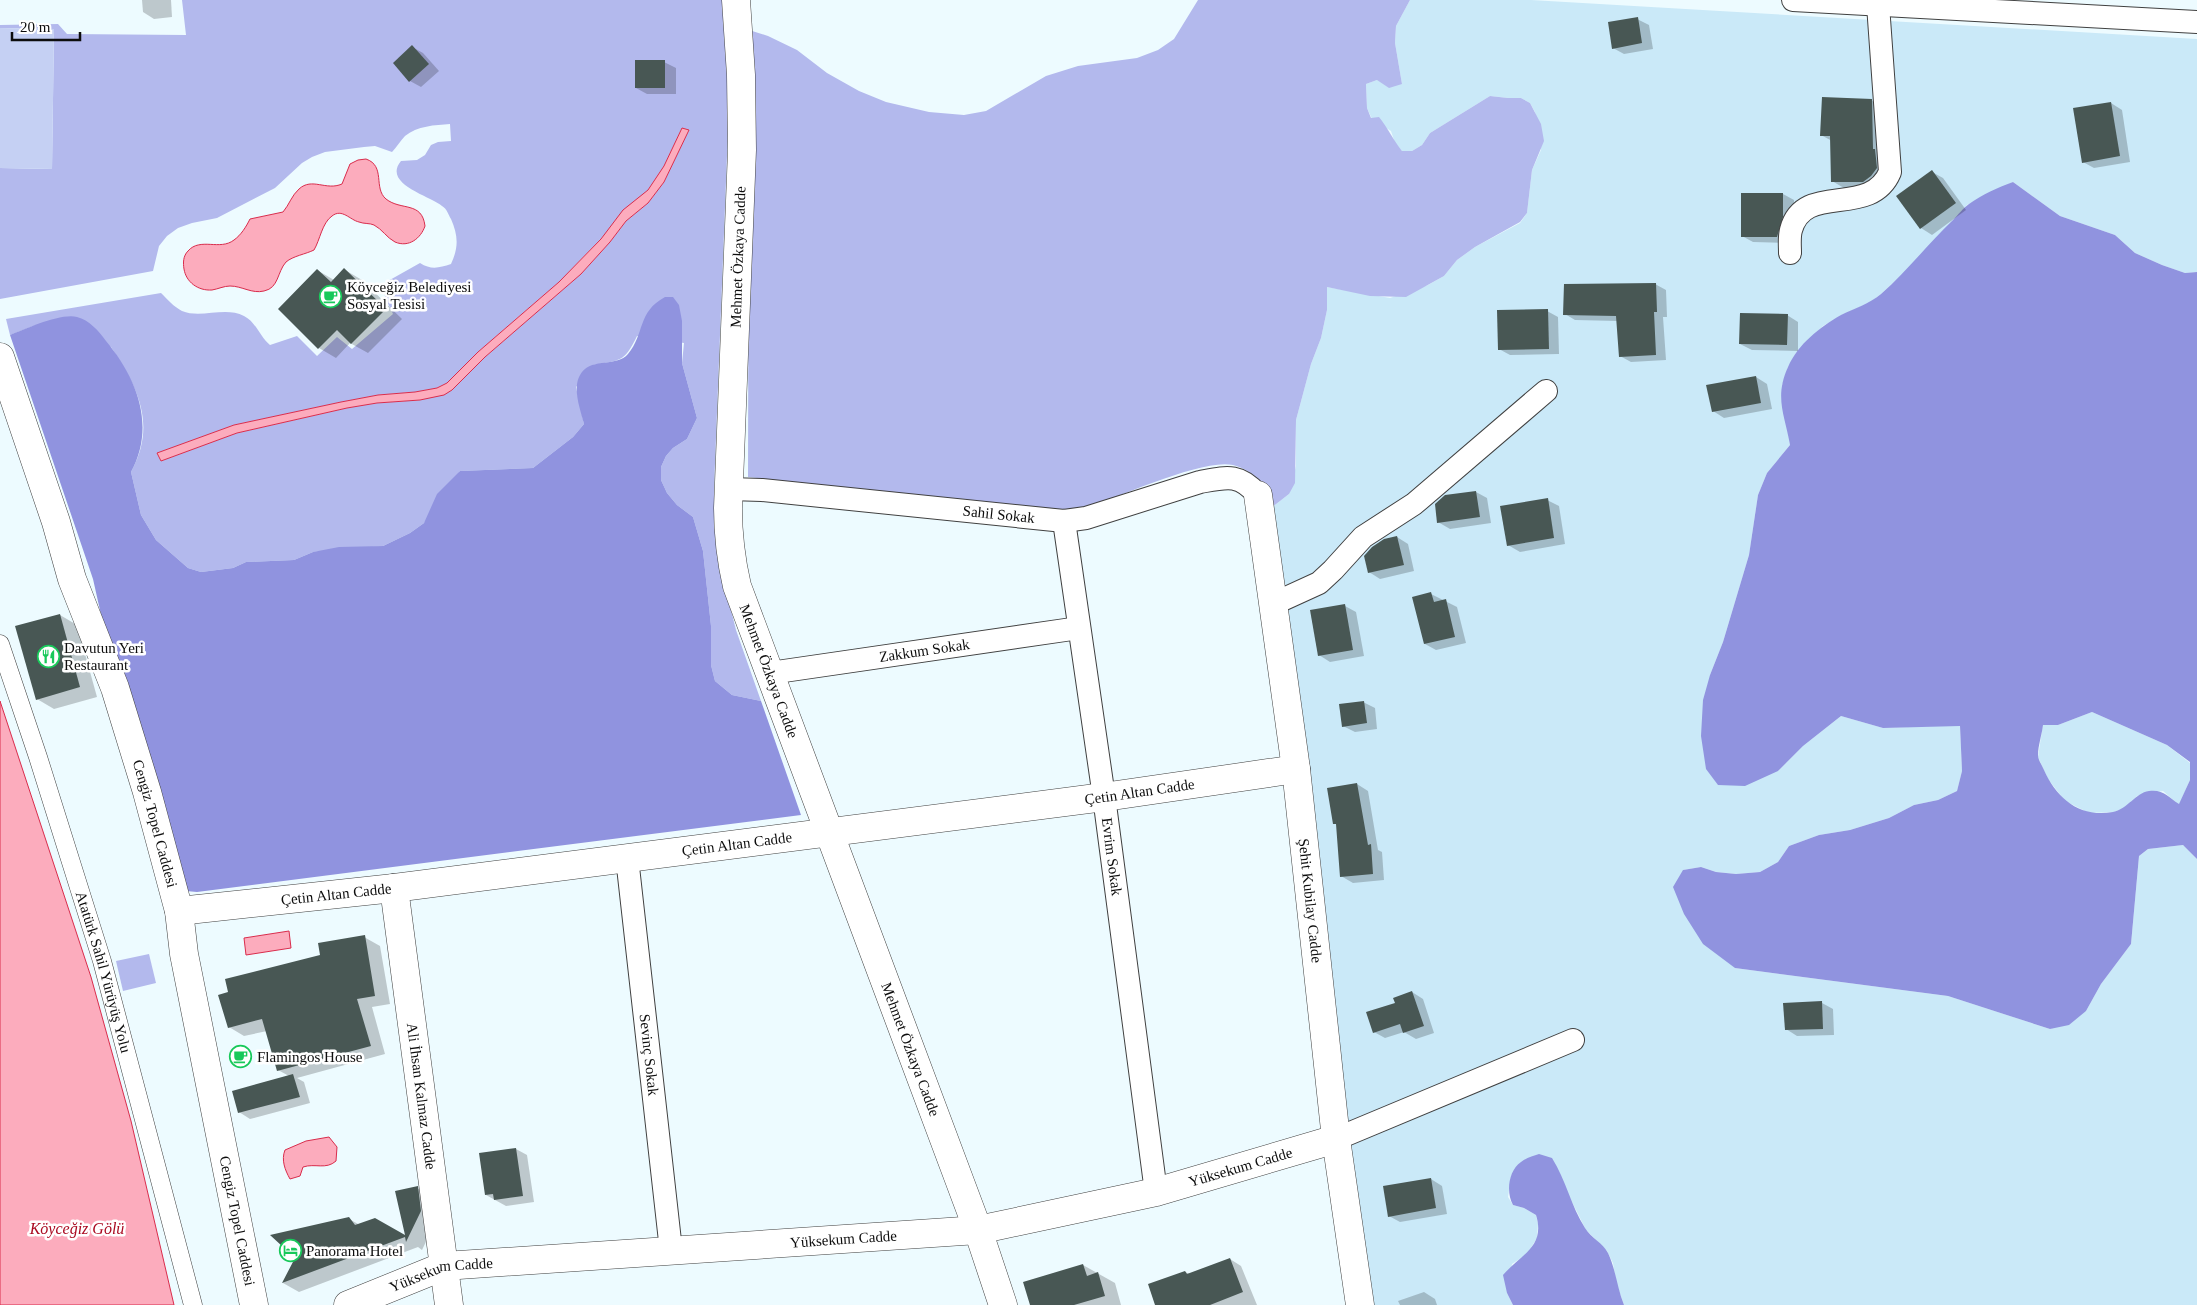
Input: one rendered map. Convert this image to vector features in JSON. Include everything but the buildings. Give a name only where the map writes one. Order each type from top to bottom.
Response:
[{"type":"street","name":"Mehmet Özkaya Cadde","points":[[736,0],[741,74],[742,150],[728,489],[728,537],[737,586],[978,1230],[1003,1305]]},
{"type":"street","points":[[1793,0],[2197,22]]},
{"type":"street","points":[[1790,253],[1791,231],[1797,216],[1805,208],[1822,202],[1854,199],[1874,191],[1885,183],[1890,172],[1878,5]]},
{"type":"street","name":"Cengiz Topel Caddesi","points":[[0,357],[56,522],[72,579],[115,688],[147,792],[179,912],[184,954],[254,1305]]},
{"type":"street","points":[[1273,604],[1319,583],[1363,537],[1414,504],[1546,392]]},
{"type":"street","name":"Sahil Sokak","points":[[728,489],[762,490],[1064,521],[1086,518],[1200,482],[1219,478],[1235,478],[1248,483],[1258,495]]},
{"type":"street","name":"Şehit Kubilay Cadde","points":[[1258,495],[1296,769],[1336,1139],[1360,1305]]},
{"type":"street","name":"Evrim Sokak","points":[[1064,521],[1104,797],[1156,1192]]},
{"type":"street","name":"Zakkum Sokak","points":[[770,673],[1079,628]]},
{"type":"street","name":"Atatürk Sahil Yürüyüş Yolu","points":[[0,644],[38,757],[102,961],[193,1305]]},
{"type":"street","name":"Çetin Altan Cadde","points":[[179,912],[394,888],[830,833],[1104,797],[1296,769]]},
{"type":"street","name":"Sevinç Sokak","points":[[627,858],[671,1250]]},
{"type":"street","name":"Ali İhsan Kalmaz Cadde","points":[[394,888],[449,1305]]},
{"type":"street","points":[[1336,1139],[1573,1040]]},
{"type":"street","name":"Yüksekum Cadde","points":[[348,1305],[444,1266],[978,1230],[1156,1192],[1336,1139]]},
{"type":"shaded area","points":[[182,0],[724,0],[731,53],[714,489],[716,536],[723,578],[736,630],[761,701],[732,695],[715,681],[711,665],[711,626],[703,551],[693,517],[677,505],[667,493],[661,480],[661,467],[666,456],[673,448],[687,439],[697,418],[682,363],[684,343],[637,336],[628,351],[620,359],[593,365],[576,387],[584,424],[573,437],[533,468],[460,471],[424,523],[410,533],[383,546],[313,552],[294,560],[246,562],[233,568],[201,572],[188,568],[156,540],[141,515],[131,472],[139,455],[143,438],[141,407],[129,377],[111,347],[36,325],[10,335],[6,319],[161,293],[176,307],[189,313],[229,312],[244,316],[252,322],[270,345],[297,336],[317,356],[337,337],[352,349],[393,314],[385,297],[384,288],[388,281],[420,263],[435,268],[451,264],[457,241],[451,219],[445,209],[402,183],[398,176],[397,169],[401,161],[417,160],[425,155],[431,145],[438,142],[451,141],[450,124],[438,125],[421,128],[410,133],[403,138],[392,152],[375,146],[325,152],[312,157],[302,163],[275,188],[217,218],[178,228],[167,236],[159,246],[153,271],[0,299],[0,168],[52,169],[54,29],[0,28],[0,25],[58,24],[67,34],[186,35]],"holes":[[[682,128],[689,130],[664,182],[648,203],[626,221],[581,274],[485,357],[452,390],[420,400],[377,403],[347,408],[237,433],[161,461],[157,453],[234,425],[378,395],[437,388],[447,383],[478,352],[559,282],[648,190],[664,166]]]},
{"type":"shaded area","points":[[1198,0],[1410,0],[1396,26],[1395,43],[1402,84],[1389,88],[1377,80],[1366,84],[1367,108],[1371,118],[1379,117],[1402,151],[1412,151],[1422,145],[1430,133],[1490,96],[1521,98],[1530,103],[1541,124],[1544,141],[1532,170],[1527,213],[1520,222],[1475,247],[1457,260],[1444,276],[1406,297],[1370,296],[1327,287],[1327,310],[1321,338],[1311,364],[1296,420],[1295,483],[1289,494],[1271,508],[1266,493],[1254,476],[1248,471],[1233,465],[1219,464],[1182,473],[1084,508],[1061,511],[748,477],[749,30],[768,36],[797,50],[827,73],[859,91],[886,102],[929,112],[964,115],[986,111],[1046,76],[1078,66],[1137,58],[1158,50],[1174,39]]},
{"type":"shaded area","points":[[1410,0],[1531,0],[2197,39],[2197,272],[2185,273],[2135,253],[2115,235],[2060,216],[2013,182],[1967,205],[1910,267],[1882,293],[1871,302],[1823,326],[1796,353],[1788,367],[1782,386],[1790,445],[1767,473],[1758,495],[1749,555],[1723,642],[1710,675],[1778,771],[1803,746],[1841,716],[1883,728],[1960,725],[1962,771],[1957,791],[1938,800],[1914,805],[1889,818],[1850,830],[1819,835],[1789,846],[1778,862],[1760,872],[1736,874],[1716,872],[1701,867],[1683,870],[1735,968],[1948,996],[2050,1029],[2086,1011],[2101,984],[2131,944],[2139,856],[2148,849],[2183,845],[2197,859],[2197,1305],[1624,1305],[1616,1282],[1613,1263],[1607,1251],[1586,1230],[1569,1196],[1520,1163],[1511,1177],[1508,1197],[1513,1205],[1524,1208],[1536,1215],[1538,1224],[1537,1238],[1527,1254],[1512,1264],[1507,1293],[1513,1305],[1374,1305],[1344,1098],[1271,508],[1289,494],[1296,466],[1296,420],[1311,364],[1321,338],[1327,310],[1327,287],[1390,298],[1428,285],[1444,276],[1457,260],[1475,247],[1520,223],[1527,213],[1532,170],[1541,150],[1535,112],[1530,103],[1521,98],[1490,96],[1430,133],[1422,145],[1412,151],[1402,151],[1395,143],[1391,131],[1372,119],[1367,108],[1366,84],[1377,80],[1402,84],[1395,43],[1396,26]]},
{"type":"shaded area","points":[[0,28],[54,29],[52,169],[0,168]]},
{"type":"shaded area","points":[[2013,182],[2060,216],[2115,235],[2135,253],[2185,273],[2197,272],[2197,859],[2183,845],[2148,849],[2139,856],[2131,944],[2101,984],[2086,1011],[2069,1025],[2050,1029],[1948,996],[1735,968],[1703,944],[1684,914],[1673,887],[1683,870],[1701,867],[1716,872],[1736,874],[1760,872],[1778,862],[1789,846],[1819,835],[1850,830],[1889,818],[1914,805],[1938,800],[1957,791],[1962,771],[1960,726],[1883,728],[1841,716],[1803,746],[1778,771],[1745,786],[1718,785],[1706,769],[1701,736],[1703,700],[1710,675],[1723,642],[1749,555],[1758,495],[1767,473],[1790,445],[1781,397],[1784,378],[1792,359],[1810,337],[1825,325],[1841,315],[1872,301],[1881,294],[1974,200]],"holes":[[[2092,712],[2167,745],[2190,762],[2190,780],[2179,804],[2162,792],[2149,791],[2144,792],[2123,808],[2113,812],[2101,813],[2080,809],[2063,798],[2049,780],[2039,761],[2038,755],[2043,725],[2058,725]]]},
{"type":"shaded area","points":[[665,297],[673,297],[679,305],[682,321],[682,363],[697,418],[687,439],[673,448],[666,456],[661,467],[661,480],[667,493],[677,505],[693,517],[703,551],[711,626],[711,665],[715,681],[732,695],[761,701],[801,815],[197,892],[175,890],[119,695],[93,579],[10,335],[43,322],[70,316],[86,321],[100,333],[117,355],[134,387],[140,403],[142,437],[138,455],[131,472],[141,515],[156,540],[188,568],[201,572],[233,568],[246,562],[294,560],[313,552],[339,547],[383,546],[410,533],[424,523],[437,494],[460,471],[533,468],[573,437],[584,424],[577,390],[577,384],[582,372],[592,365],[618,360],[628,354],[637,339],[645,316],[656,303]]},
{"type":"shaded area","points":[[2092,712],[2167,745],[2190,763],[2190,780],[2179,805],[2163,791],[2137,796],[2126,807],[2114,812],[2089,813],[2065,801],[2048,779],[2038,757],[2043,724],[2058,725]]},
{"type":"shaded area","points":[[149,954],[156,983],[123,991],[116,961]]},
{"type":"shaded area","points":[[1539,1154],[1552,1158],[1585,1228],[1608,1253],[1624,1305],[1513,1305],[1507,1293],[1503,1275],[1530,1250],[1537,1235],[1538,1226],[1536,1215],[1524,1208],[1513,1205],[1509,1194],[1511,1176],[1521,1162]]},
{"type":"water","points":[[682,128],[689,130],[664,182],[648,203],[626,221],[581,274],[485,357],[452,390],[444,395],[420,400],[377,403],[347,408],[237,433],[161,461],[157,453],[234,425],[378,395],[437,388],[447,383],[478,352],[559,282],[601,239],[623,210],[648,190],[664,166]]},
{"type":"water","points":[[366,159],[376,167],[380,189],[386,199],[392,203],[415,210],[423,218],[425,226],[421,234],[414,241],[400,244],[389,238],[374,225],[356,221],[339,213],[332,216],[323,227],[314,250],[286,262],[275,283],[269,289],[260,292],[226,286],[207,290],[194,285],[187,278],[183,264],[186,253],[193,247],[204,244],[223,244],[234,240],[239,236],[250,219],[283,212],[294,194],[309,184],[336,186],[342,184],[350,164]]},
{"type":"water","name":"Köyceğiz Gölü","points":[[0,701],[91,977],[131,1121],[174,1305],[0,1305]]},
{"type":"water","points":[[289,931],[291,948],[246,955],[244,938]]},
{"type":"water","points":[[329,1137],[337,1147],[336,1161],[324,1166],[303,1167],[300,1176],[290,1179],[284,1165],[283,1157],[285,1150],[306,1141]]},
{"type":"place","name":"Köyceğiz Belediyesi Sosyal Tesisi","points":[[331,296]]},
{"type":"place","name":"Davutun Yeri Restaurant","points":[[48,657]]},
{"type":"place","name":"Flamingos House","points":[[241,1057]]},
{"type":"place","name":"Panorama Hotel","points":[[290,1251]]}]
